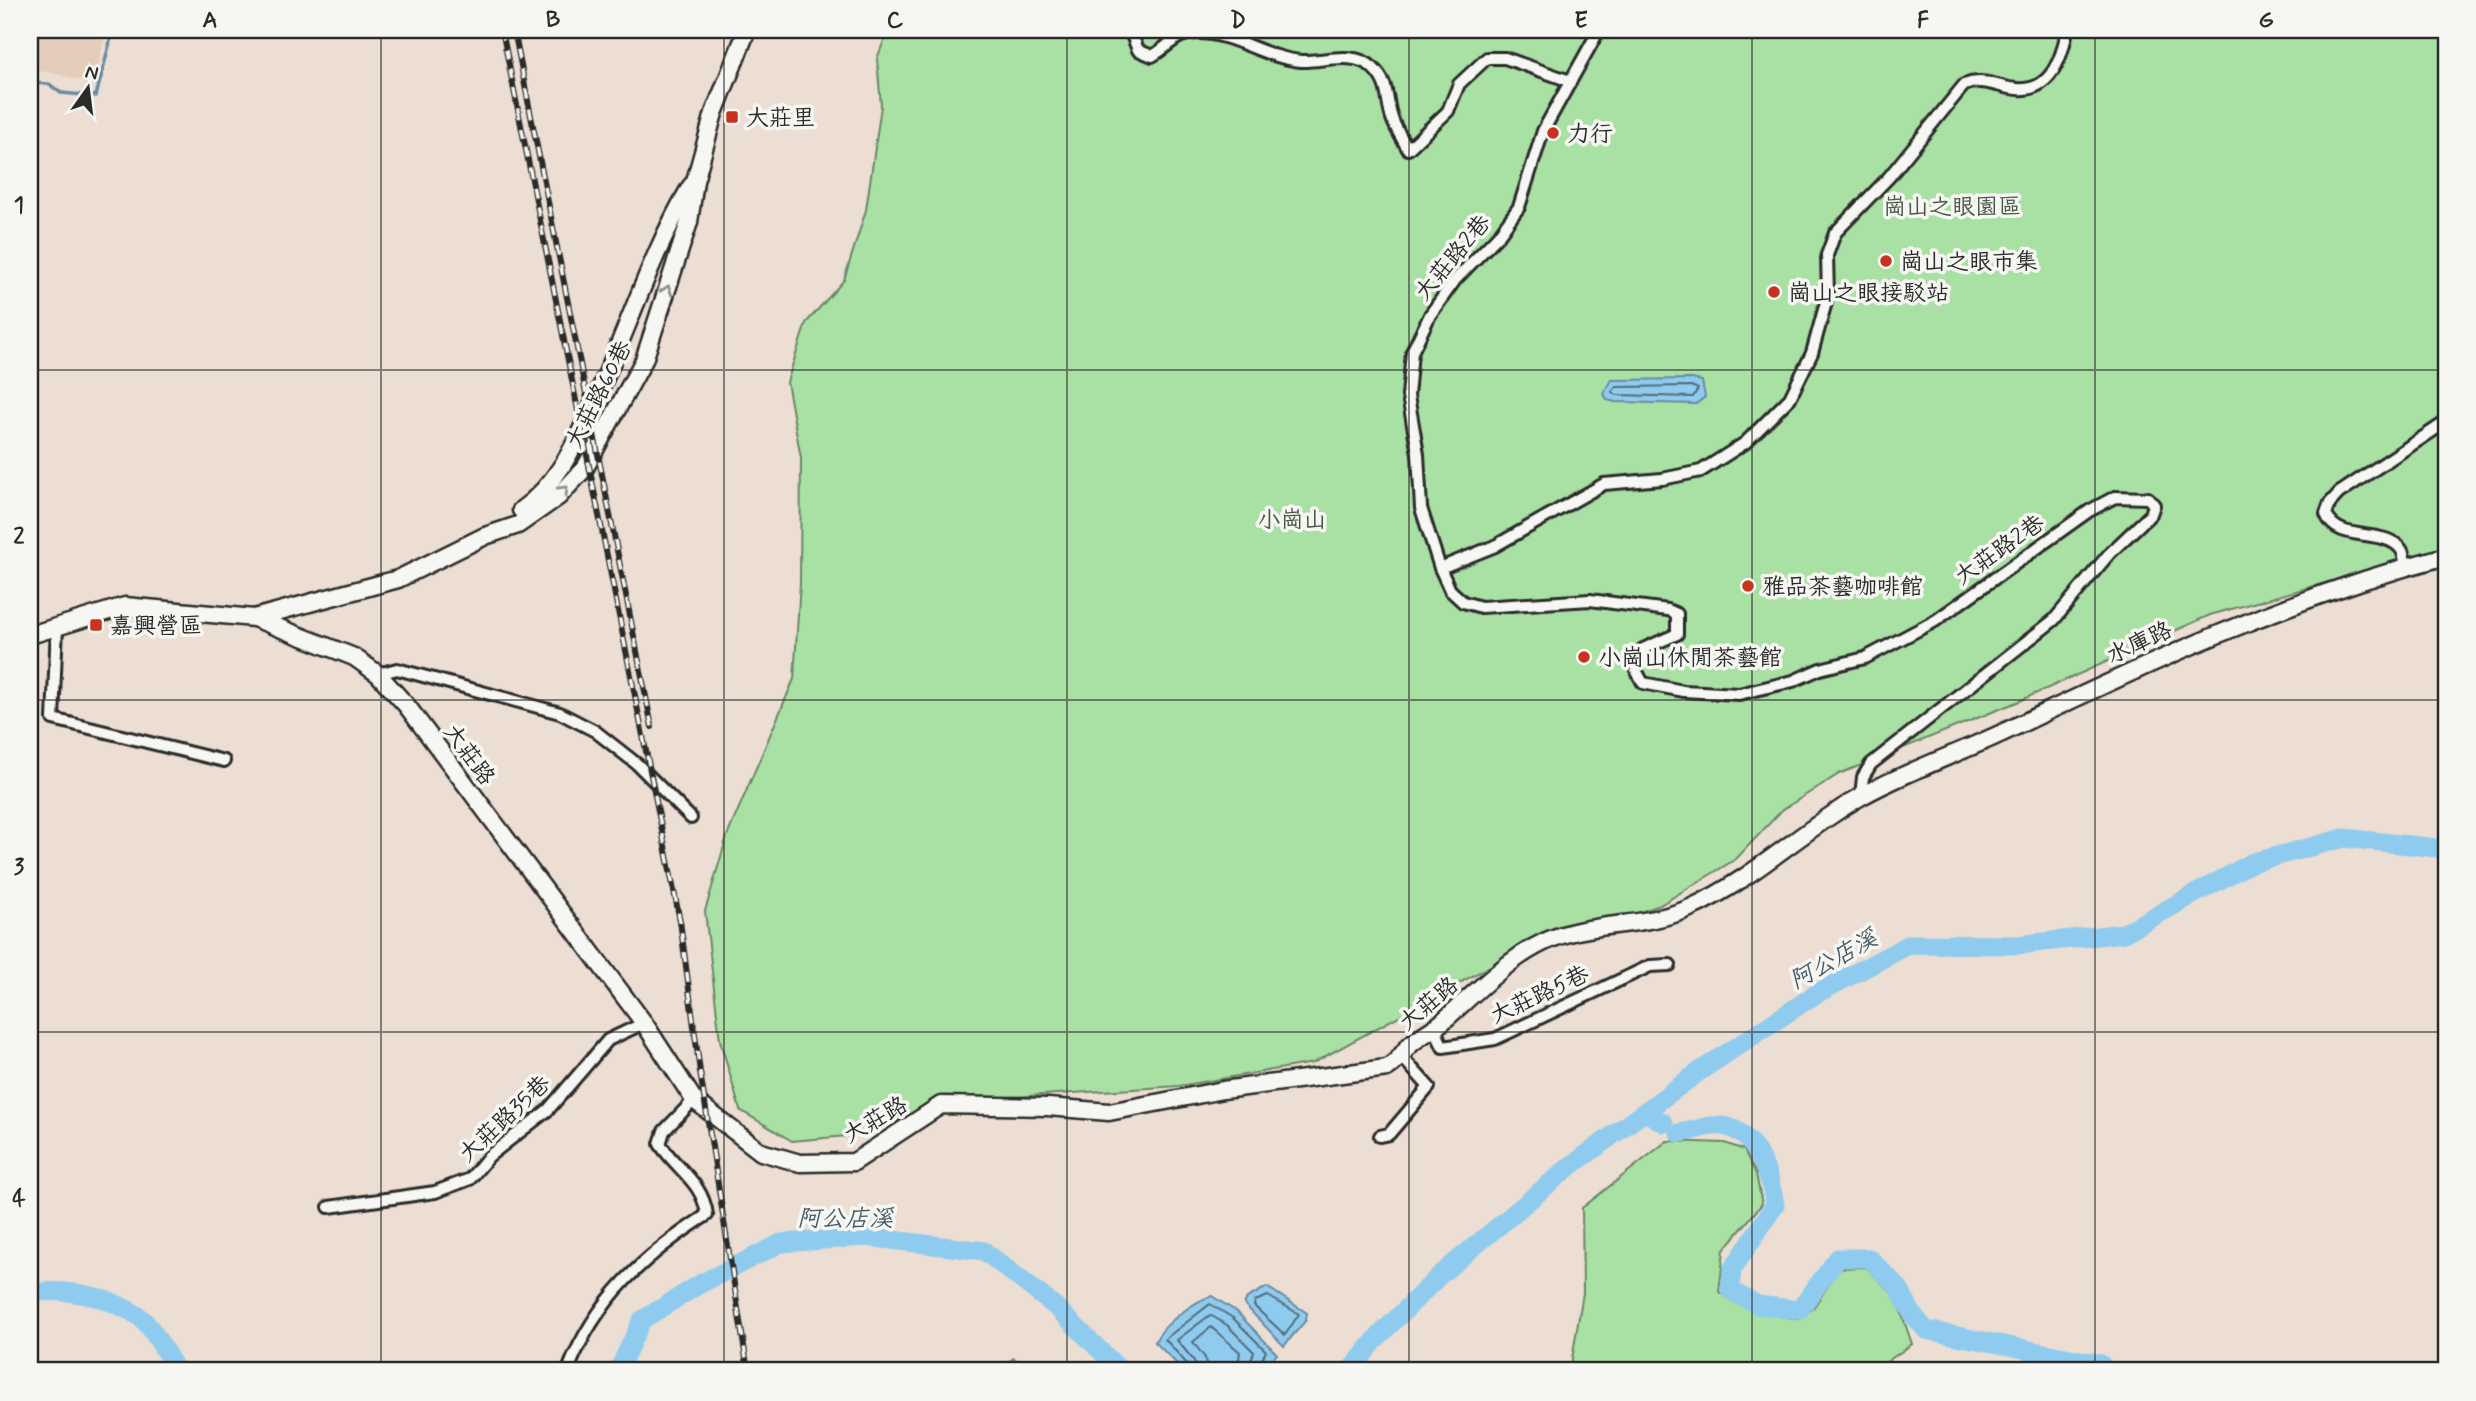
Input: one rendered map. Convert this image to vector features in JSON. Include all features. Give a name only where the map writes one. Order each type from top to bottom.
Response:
[{"type":"street","name":"大莊路60巷","points":[[254,618],[398,579],[485,536],[517,525],[558,497],[586,468],[645,360],[689,222],[695,181],[714,113],[747,30]]},
{"type":"street","points":[[1130,30],[1138,50],[1152,57],[1173,38],[1197,33],[1231,39],[1281,58],[1302,61],[1357,60],[1370,65],[1384,80],[1392,118],[1408,149],[1448,111],[1459,84],[1487,58],[1505,58],[1570,81]]},
{"type":"street","name":"大莊路2巷","points":[[1600,30],[1543,131],[1519,207],[1498,236],[1455,280],[1430,315],[1412,352],[1408,396],[1419,454],[1421,508],[1440,568],[1450,590],[1456,596],[1463,602],[1481,607],[1590,600],[1668,610],[1678,614],[1677,634],[1643,649],[1636,657],[1636,670],[1643,683],[1683,691],[1739,694],[1793,681],[1894,645],[1935,621],[2089,511],[2115,497],[2148,498],[2154,505],[2151,514],[2109,554],[2054,621],[1871,764],[1863,777],[1861,796]]},
{"type":"street","points":[[1440,568],[1495,546],[1604,484],[1662,479],[1701,471],[1745,443],[1790,398],[1812,353],[1828,295],[1827,255],[1835,233],[1889,177],[1964,85],[1982,80],[2023,89],[2034,87],[2054,71],[2063,51],[2067,30]]},
{"type":"street","name":"大莊路60巷","points":[[485,536],[536,499],[561,471],[627,330],[673,216],[695,181]]},
{"type":"street","points":[[2406,566],[2402,550],[2391,542],[2336,527],[2326,514],[2330,503],[2339,493],[2446,422]]},
{"type":"street","name":"水庫路","points":[[1861,796],[2190,643],[2248,619],[2406,566],[2446,556]]},
{"type":"street","name":"大莊路","points":[[30,635],[125,606],[254,618],[354,657],[378,674],[407,706],[644,1024],[694,1100],[761,1152],[800,1163],[854,1162],[941,1105],[1048,1107],[1110,1112],[1223,1090],[1387,1068],[1403,1058],[1409,1045],[1434,1028],[1500,972],[1546,941],[1587,930],[1642,923],[1690,908],[1737,883],[1861,796]]},
{"type":"street","points":[[57,626],[53,719],[224,761]]},
{"type":"street","points":[[378,674],[397,669],[560,713],[595,732],[637,764],[691,818]]},
{"type":"street","name":"大莊路5巷","points":[[1434,1028],[1443,1047],[1495,1039],[1650,966],[1670,965]]},
{"type":"street","name":"大莊路35巷","points":[[329,1207],[435,1192],[470,1179],[489,1156],[548,1110],[608,1040],[644,1024]]},
{"type":"street","points":[[1380,1136],[1389,1134],[1429,1087],[1403,1058]]},
{"type":"street","points":[[572,1371],[569,1368],[578,1345],[600,1308],[631,1271],[669,1238],[706,1215],[705,1203],[694,1181],[660,1144],[664,1131],[694,1100]]},
{"type":"shaded area","points":[[30,30],[106,30],[94,84],[49,72],[30,71]]},
{"type":"green space","name":"小崗山","points":[[888,30],[2446,30],[2446,549],[2210,615],[2017,702],[1839,774],[1782,810],[1736,859],[1660,905],[1496,963],[1313,1063],[1179,1086],[936,1102],[869,1134],[792,1141],[740,1110],[720,1040],[705,911],[727,836],[794,679],[800,582],[801,458],[787,382],[806,323],[844,280],[866,210],[881,106],[877,59]]},
{"type":"green space","points":[[1667,1141],[1725,1143],[1744,1150],[1756,1174],[1762,1204],[1724,1250],[1719,1292],[1757,1311],[1799,1319],[1813,1308],[1840,1268],[1866,1267],[1896,1297],[1912,1344],[1885,1363],[1889,1371],[1570,1371],[1583,1293],[1582,1208]]},
{"type":"green space","points":[[1014,1358],[1028,1371],[994,1371]]},
{"type":"water","points":[[1612,380],[1702,381],[1705,397],[1696,404],[1615,402],[1607,400],[1604,393]]},
{"type":"water","points":[[1267,1287],[1307,1313],[1306,1320],[1284,1346],[1244,1304],[1247,1298]]},
{"type":"water","points":[[1212,1296],[1237,1312],[1277,1354],[1261,1371],[1184,1371],[1155,1342],[1164,1328],[1179,1315]]},
{"type":"waterway","points":[[30,83],[49,84],[61,93],[96,96],[113,30]]},
{"type":"waterway","name":"阿公店溪","points":[[1350,1371],[1377,1338],[1440,1275],[1568,1168],[1700,1071],[1816,994],[1910,944],[2017,945],[2124,933],[2251,863],[2344,838],[2446,849]]},
{"type":"waterway","points":[[1645,1112],[1664,1123]]},
{"type":"waterway","points":[[1679,1133],[1712,1126],[1726,1127],[1738,1132],[1757,1152],[1769,1179],[1775,1205],[1732,1270],[1730,1290],[1758,1305],[1799,1310],[1838,1258],[1869,1258],[1898,1287],[1913,1315],[1926,1330],[2101,1364],[2104,1371]]},
{"type":"waterway","name":"阿公店溪","points":[[618,1371],[642,1320],[700,1284],[781,1243],[866,1237],[984,1251],[1056,1307],[1121,1371]]},
{"type":"waterway","name":"阿公店溪","points":[[30,1293],[86,1295],[127,1309],[150,1327],[177,1371]]},
{"type":"railway","points":[[502,30],[680,921],[700,1072],[748,1371]]},
{"type":"railway","points":[[514,30],[652,727]]},
{"type":"place","name":"大莊里","points":[[732,117]]},
{"type":"place","name":"力行","points":[[1553,133]]},
{"type":"place","name":"崗山之眼市集","points":[[1886,261]]},
{"type":"place","name":"崗山之眼接駁站","points":[[1774,292]]},
{"type":"place","name":"雅品茶藝咖啡館","points":[[1748,586]]},
{"type":"place","name":"嘉興營區","points":[[96,625]]},
{"type":"place","name":"小崗山休閒茶藝館","points":[[1584,657]]},
{"type":"park label","name":"崗山之眼園區","points":[[1952,206]]}]
